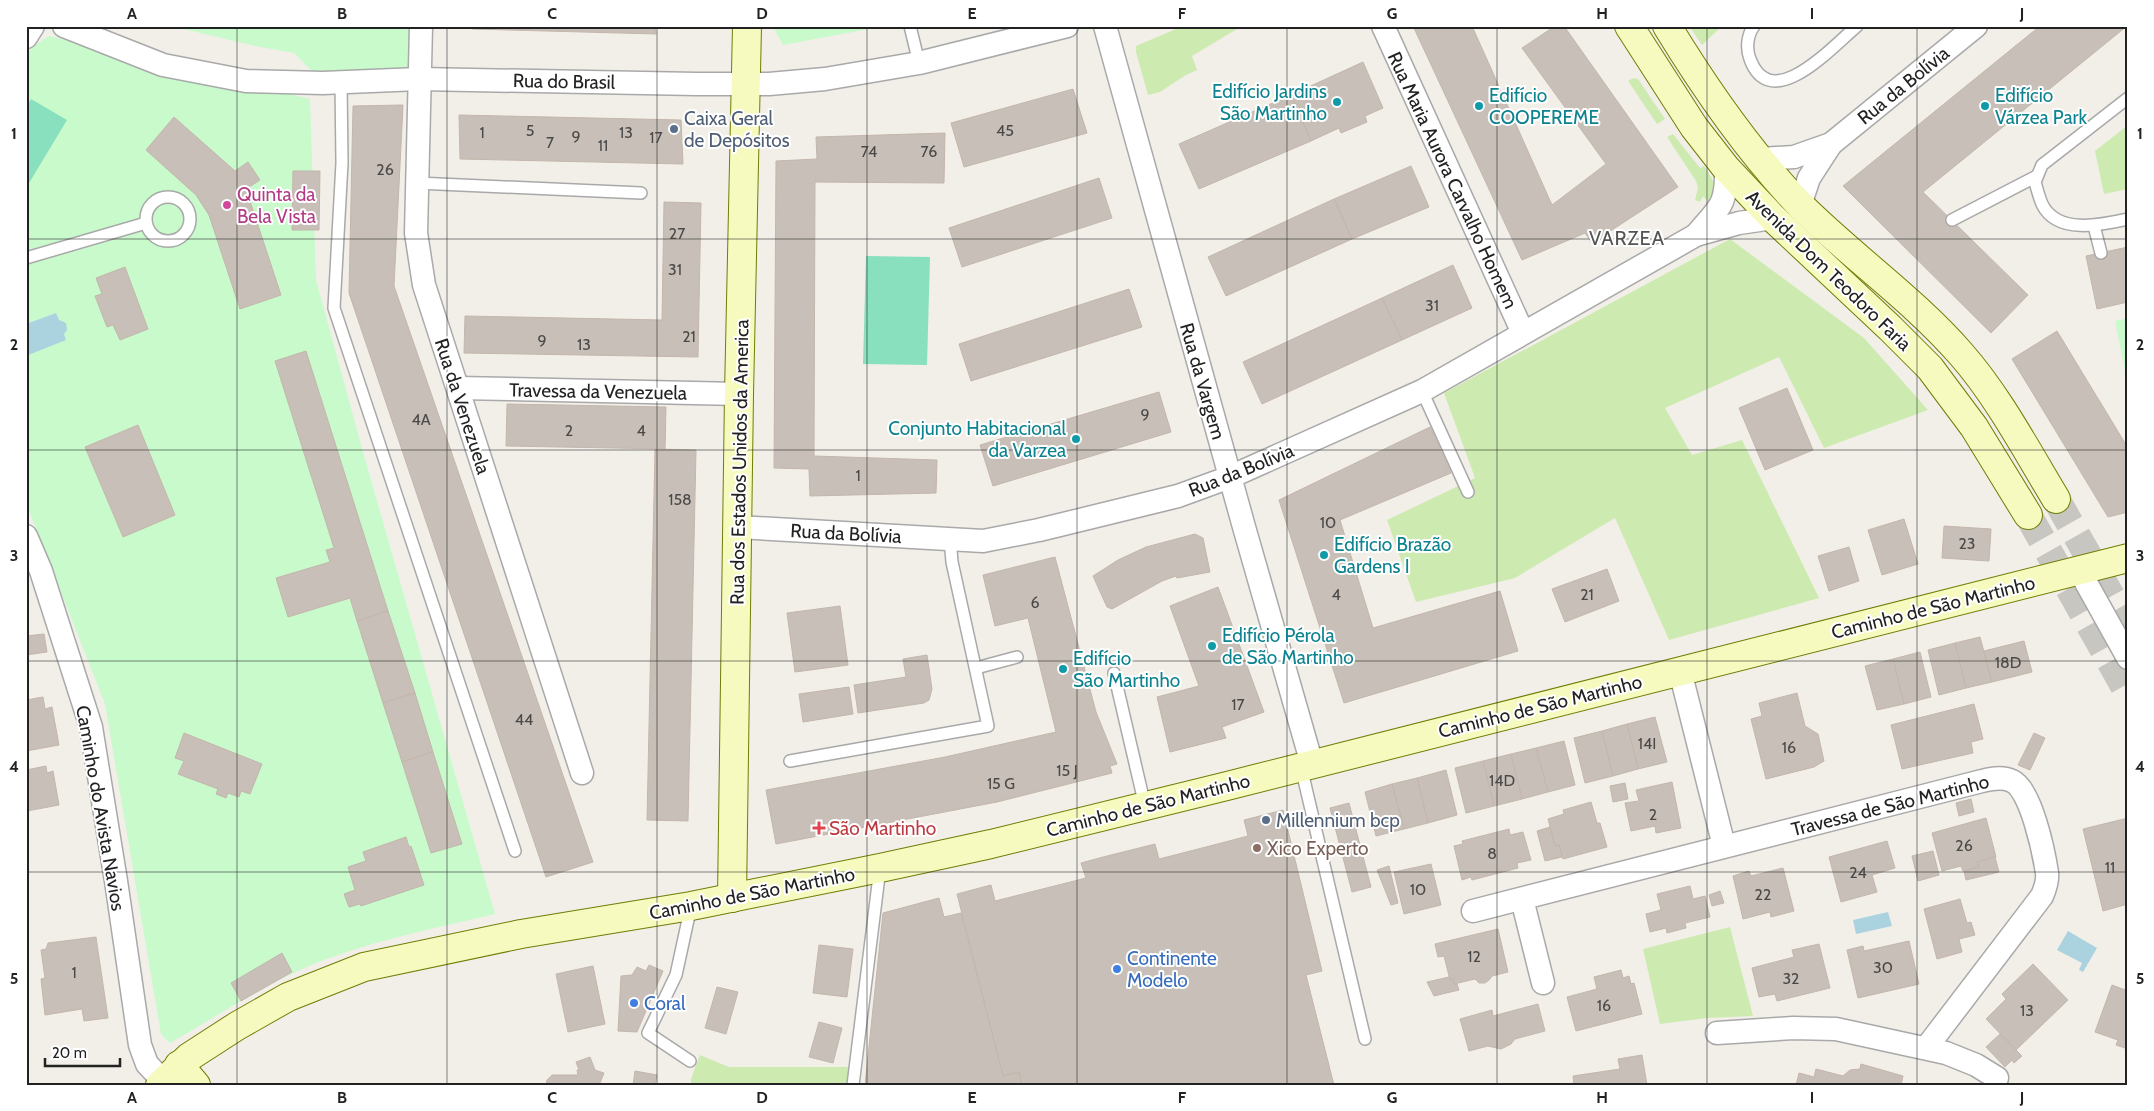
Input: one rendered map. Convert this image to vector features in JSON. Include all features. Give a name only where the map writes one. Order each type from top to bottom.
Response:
[{"type":"main road","name":"Rua dos Estados Unidos da America","points":[[732,898],[739,394],[747,26]]},
{"type":"main road","name":"Avenida Dom Teodoro Faria","points":[[1630,26],[1694,127],[1726,168],[1773,218],[1930,368],[1974,427],[2028,515]]},
{"type":"main road","name":"Avenida Dom Teodoro Faria","points":[[1667,26],[1734,128],[1800,204],[1918,310],[1961,354],[2005,415],[2056,499]]},
{"type":"main road","name":"Caminho de São Martinho","points":[[174,1079],[229,1030],[288,997],[364,967],[393,959],[521,934],[692,906],[880,868],[1145,806],[2128,558]]},
{"type":"street","points":[[26,37],[33,26]]},
{"type":"street","name":"Rua do Brasil","points":[[64,26],[163,65],[246,82],[341,82],[419,79],[747,84],[825,79],[919,63],[1067,26]]},
{"type":"street","name":"Rua da Venezuela","points":[[421,26],[416,234],[424,285],[582,773]]},
{"type":"street","name":"Rua da Vargem","points":[[1105,26],[1307,765]]},
{"type":"street","name":"Rua Maria Aurora Carvalho Homem","points":[[1383,26],[1523,333]]},
{"type":"street","name":"Rua da Bolívia","points":[[1800,204],[1809,178],[1831,144],[1976,26]]},
{"type":"street","name":"Rua da Bolívia","points":[[1760,159],[1794,157],[1831,144]]},
{"type":"street","name":"Rua da Bolívia","points":[[1696,235],[1722,206],[1727,189],[1726,168]]},
{"type":"street","name":"Rua da Bolívia","points":[[738,527],[983,541],[1038,530],[1178,496],[1230,478],[1422,391],[1696,235],[1739,223],[1773,218]]},
{"type":"street","name":"Travessa da Venezuela","points":[[458,388],[739,394]]},
{"type":"street","name":"Caminho do Avista Navios","points":[[26,536],[41,571],[91,727],[140,1045],[147,1064],[174,1079]]},
{"type":"street","points":[[2079,570],[2128,658]]},
{"type":"street","points":[[1680,671],[1724,846]]},
{"type":"street","name":"Travessa de São Martinho","points":[[1473,911],[1990,779],[2003,778],[2013,781],[2021,787],[2031,806],[2047,875],[2046,887],[2042,896],[1926,1048]]},
{"type":"street","points":[[1522,898],[1543,983]]},
{"type":"street","points":[[1717,1033],[1792,1028],[1836,1029],[1946,1053],[1976,1065],[1997,1078]]},
{"type":"lane","points":[[910,26],[919,63]]},
{"type":"lane","points":[[1754,26],[1751,30],[1747,50],[1753,66],[1764,79],[1779,82],[1795,77],[1856,26]]},
{"type":"lane","points":[[341,82],[342,163],[334,308],[515,851]]},
{"type":"lane","points":[[2128,98],[2042,165],[2035,182],[2042,205],[2053,218],[2072,225],[2094,226],[2128,219]]},
{"type":"lane","points":[[1952,220],[2037,176]]},
{"type":"lane","points":[[417,184],[641,193]]},
{"type":"lane","points":[[26,258],[146,223]]},
{"type":"lane","points":[[2094,226],[2100,253]]},
{"type":"lane","points":[[1422,391],[1468,492]]},
{"type":"lane","points":[[790,761],[988,726],[952,562],[950,539]]},
{"type":"lane","points":[[976,668],[1018,657]]},
{"type":"lane","points":[[1114,673],[1145,806]]},
{"type":"lane","points":[[1307,765],[1365,1039]]},
{"type":"lane","points":[[853,1085],[880,868]]},
{"type":"lane","points":[[690,1061],[648,1033],[676,975],[692,906]]},
{"type":"green space","points":[[171,26],[249,26],[263,28],[263,26],[421,26],[419,79],[323,83],[294,53],[255,46]]},
{"type":"green space","points":[[773,26],[885,26],[783,45]]},
{"type":"green space","points":[[1183,26],[1242,26],[1192,56],[1197,70],[1160,92],[1148,95],[1136,46]]},
{"type":"green space","points":[[1689,26],[1722,26],[1702,45]]},
{"type":"green space","points":[[49,36],[310,99],[316,280],[363,452],[495,914],[372,944],[311,965],[250,996],[170,1043],[161,1034],[105,704],[26,503],[26,356],[66,340],[65,332],[56,313],[26,324],[26,57],[32,47]]},
{"type":"green space","points":[[1634,78],[1638,79],[1665,119],[1657,124],[1628,81]]},
{"type":"green space","points":[[31,99],[67,120],[26,188],[26,107]]},
{"type":"green space","points":[[2128,125],[2128,189],[2104,194],[2095,151]]},
{"type":"green space","points":[[1673,134],[1700,168],[1704,166],[1711,177],[1715,190],[1713,207],[1703,196],[1700,202],[1695,200],[1698,188],[1696,181],[1667,137]]},
{"type":"green space","points":[[1730,239],[1864,338],[1928,410],[1824,448],[1779,357],[1665,408],[1692,455],[1742,440],[1819,598],[1669,640],[1615,518],[1515,578],[1416,602],[1387,520],[1475,478],[1444,393]]},
{"type":"green space","points":[[866,256],[930,257],[927,365],[863,364]]},
{"type":"green space","points":[[2128,318],[2128,386],[2115,321]]},
{"type":"green space","points":[[1730,927],[1753,1016],[1707,1018],[1660,1024],[1643,949]]},
{"type":"green space","points":[[700,1055],[729,1067],[851,1067],[849,1085],[691,1085],[691,1079]]},
{"type":"water","points":[[56,313],[59,320],[66,323],[67,330],[64,334],[66,340],[26,356],[26,324]]},
{"type":"water","points":[[1888,912],[1892,926],[1856,934],[1853,920]]},
{"type":"water","points":[[2068,931],[2097,948],[2083,972],[2079,970],[2082,963],[2057,950]]},
{"type":"building","points":[[472,26],[655,26],[656,34],[472,29]]},
{"type":"building","name":"Edifício COOPEREME","points":[[1413,26],[1472,26],[1552,205],[1606,164],[1522,48],[1555,26],[1564,26],[1678,187],[1592,243],[1585,233],[1522,260]]},
{"type":"building","name":"Edifício Várzea Park","points":[[2040,26],[2127,26],[1923,192],[2028,295],[1991,333],[1843,186]]},
{"type":"building","name":"Edifício Jardins São Martinho","points":[[1363,62],[1383,108],[1365,116],[1367,122],[1341,133],[1339,128],[1311,141],[1291,95]]},
{"type":"building","points":[[1073,89],[1087,133],[964,167],[951,123]]},
{"type":"building","points":[[1291,95],[1311,141],[1199,189],[1179,144]]},
{"type":"building","points":[[403,105],[394,286],[593,862],[546,877],[349,293],[353,106]]},
{"type":"building","points":[[459,115],[681,120],[683,164],[460,159]]},
{"type":"building","name":"Quinta da Bela Vista","points":[[174,117],[235,171],[248,162],[260,180],[246,189],[281,295],[240,309],[209,215],[196,195],[146,150]]},
{"type":"building","points":[[945,133],[944,183],[815,182],[814,456],[937,460],[936,493],[810,496],[809,469],[774,468],[776,161],[817,159],[816,137]]},
{"type":"building","points":[[1411,166],[1429,207],[1352,239],[1334,199]]},
{"type":"building","points":[[293,171],[320,171],[319,230],[292,230]]},
{"type":"building","points":[[1099,178],[1112,218],[962,267],[949,228]]},
{"type":"building","points":[[1334,199],[1352,239],[1226,296],[1208,257]]},
{"type":"building","points":[[664,202],[701,203],[698,357],[464,353],[465,316],[662,320]]},
{"type":"building","points":[[2128,247],[2128,302],[2097,309],[2086,256]]},
{"type":"building","points":[[1453,265],[1472,308],[1402,340],[1382,298]]},
{"type":"building","points":[[125,267],[148,329],[120,340],[113,325],[107,327],[95,296],[102,294],[96,278]]},
{"type":"building","name":"Conjunto Habitacional da Varzea","points":[[1129,289],[1142,327],[971,381],[959,344]]},
{"type":"building","points":[[1382,298],[1402,340],[1262,404],[1243,362]]},
{"type":"building","points":[[2057,331],[2128,448],[2128,512],[2108,517],[2012,359]]},
{"type":"building","points":[[306,351],[388,611],[357,621],[350,598],[288,617],[276,578],[330,562],[326,550],[334,548],[275,361]]},
{"type":"building","points":[[1787,388],[1813,450],[1765,470],[1739,408]]},
{"type":"building","name":"Conjunto Habitacional da Varzea","points":[[1159,392],[1171,432],[993,486],[980,445]]},
{"type":"building","points":[[507,404],[666,407],[665,449],[506,446]]},
{"type":"building","points":[[138,425],[175,515],[123,537],[85,447]]},
{"type":"building","name":"Edifício Brazão Gardens I","points":[[1430,427],[1451,473],[1340,520],[1373,628],[1500,591],[1518,651],[1344,703],[1279,500]]},
{"type":"building","points":[[655,449],[696,450],[688,821],[647,820]]},
{"type":"building","points":[[1904,519],[1918,564],[1882,575],[1868,530]]},
{"type":"building","points":[[1944,526],[1991,529],[1989,561],[1942,558]]},
{"type":"building","name":"Edifício Pérola de São Martinho","points":[[1195,534],[1203,538],[1210,572],[1177,578],[1176,576],[1162,581],[1112,609],[1107,607],[1093,576],[1118,560],[1146,547]]},
{"type":"building","points":[[1849,547],[1859,581],[1829,591],[1818,556]]},
{"type":"building","name":"Edifício São Martinho","points":[[1055,557],[1096,712],[1117,764],[1110,766],[1112,773],[997,802],[776,844],[766,790],[945,757],[1056,732],[1028,618],[995,626],[983,575]]},
{"type":"building","points":[[1607,569],[1619,601],[1565,622],[1552,589]]},
{"type":"building","name":"Edifício Pérola de São Martinho","points":[[1218,587],[1264,712],[1222,727],[1226,738],[1170,752],[1157,697],[1199,686],[1170,606]]},
{"type":"building","points":[[840,606],[848,665],[795,672],[787,613]]},
{"type":"building","points":[[388,611],[415,693],[383,703],[357,621]]},
{"type":"building","points":[[44,634],[47,652],[26,655],[26,636]]},
{"type":"building","points":[[1980,637],[1992,682],[1966,688],[1955,643]]},
{"type":"building","points":[[2024,641],[2032,672],[1992,682],[1984,651]]},
{"type":"building","points":[[1955,643],[1966,688],[1939,695],[1928,650]]},
{"type":"building","points":[[1920,652],[1931,697],[1904,704],[1893,659]]},
{"type":"building","points":[[927,655],[932,689],[929,700],[924,703],[858,713],[854,685],[906,677],[903,659]]},
{"type":"building","points":[[1893,659],[1904,704],[1877,710],[1865,666]]},
{"type":"building","points":[[849,687],[853,714],[803,722],[799,694]]},
{"type":"building","points":[[415,693],[433,752],[402,762],[383,703]]},
{"type":"building","points":[[1797,693],[1805,726],[1818,734],[1824,761],[1814,767],[1766,779],[1751,719],[1762,716],[1759,703]]},
{"type":"building","points":[[43,697],[45,709],[52,707],[59,745],[26,751],[26,700]]},
{"type":"building","points":[[1974,704],[1983,739],[1971,742],[1973,753],[1902,769],[1891,725]]},
{"type":"building","points":[[1655,717],[1667,762],[1638,769],[1627,724]]},
{"type":"building","points":[[1627,724],[1638,769],[1613,776],[1602,731]]},
{"type":"building","points":[[1602,731],[1613,776],[1585,783],[1574,738]]},
{"type":"building","points":[[184,733],[262,764],[250,794],[241,791],[239,797],[228,793],[226,798],[216,794],[218,789],[178,774],[184,761],[175,758]]},
{"type":"building","points":[[2034,733],[2045,738],[2030,770],[2018,765]]},
{"type":"building","points":[[1564,741],[1575,785],[1548,792],[1536,748]]},
{"type":"building","points":[[1536,748],[1548,792],[1522,799],[1511,754]]},
{"type":"building","points":[[433,752],[462,844],[431,853],[402,762]]},
{"type":"building","points":[[1511,754],[1522,799],[1494,806],[1483,761]]},
{"type":"building","points":[[1483,761],[1494,806],[1466,813],[1455,768]]},
{"type":"building","points":[[46,766],[47,773],[53,771],[59,805],[27,811],[26,770]]},
{"type":"building","points":[[1446,770],[1457,815],[1428,823],[1417,778]]},
{"type":"building","points":[[1417,778],[1428,823],[1404,829],[1392,784]]},
{"type":"building","points":[[1672,782],[1681,828],[1656,833],[1655,826],[1631,831],[1625,803],[1639,801],[1636,790]]},
{"type":"building","points":[[1625,783],[1628,799],[1613,802],[1610,786]]},
{"type":"building","points":[[1392,784],[1404,829],[1376,836],[1365,792]]},
{"type":"building","points":[[1971,799],[1974,812],[1959,816],[1956,803]]},
{"type":"building","points":[[1591,802],[1607,847],[1563,859],[1559,845],[1555,846],[1548,819],[1564,814],[1563,810]]},
{"type":"building","points":[[1349,803],[1371,887],[1352,892],[1330,808]]},
{"type":"building","points":[[1283,810],[1322,971],[1306,975],[1334,1085],[1022,1085],[1019,1072],[1003,1076],[957,894],[991,885],[995,901],[1086,878],[1081,863],[1155,844],[1159,859],[1248,836],[1244,820]]},
{"type":"building","points":[[1986,818],[1996,857],[1977,862],[1979,867],[1963,871],[1961,866],[1942,871],[1932,833]]},
{"type":"building","points":[[2128,818],[2128,904],[2103,911],[2083,829]]},
{"type":"building","points":[[1550,827],[1555,846],[1559,845],[1562,857],[1545,861],[1537,831]]},
{"type":"building","points":[[1509,829],[1510,835],[1523,832],[1531,860],[1517,863],[1518,868],[1472,880],[1471,877],[1462,880],[1454,846],[1463,844],[1462,841]]},
{"type":"building","points":[[406,837],[409,847],[411,846],[424,885],[361,906],[360,904],[349,907],[344,894],[355,890],[348,867],[366,861],[363,852]]},
{"type":"building","points":[[1887,841],[1895,868],[1872,875],[1877,892],[1841,902],[1829,857]]},
{"type":"building","points":[[1933,851],[1939,875],[1918,881],[1912,856]]},
{"type":"building","points":[[1995,857],[1999,872],[1966,880],[1964,871],[1979,867],[1977,862]]},
{"type":"building","points":[[1431,864],[1441,905],[1404,914],[1394,872]]},
{"type":"building","points":[[1389,866],[1398,903],[1391,905],[1377,870]]},
{"type":"building","points":[[1783,868],[1794,911],[1771,917],[1770,912],[1743,919],[1733,876],[1749,871],[1751,876]]},
{"type":"building","points":[[1690,886],[1693,899],[1705,896],[1710,917],[1685,923],[1686,928],[1667,933],[1666,928],[1650,932],[1646,914],[1661,910],[1657,894]]},
{"type":"building","points":[[1720,891],[1724,903],[1712,906],[1709,895]]},
{"type":"building","points":[[939,898],[944,917],[961,913],[1003,1076],[1019,1072],[1022,1085],[865,1085],[883,913]]},
{"type":"building","points":[[1960,899],[1967,923],[1971,922],[1975,935],[1959,939],[1962,952],[1937,959],[1924,909]]},
{"type":"building","points":[[1498,929],[1508,972],[1492,976],[1485,983],[1479,983],[1475,979],[1454,984],[1453,979],[1450,980],[1444,956],[1438,957],[1435,944]]},
{"type":"building","points":[[96,937],[108,1018],[84,1021],[82,1009],[45,1015],[41,979],[45,978],[41,950],[46,949],[48,943]]},
{"type":"building","points":[[1909,941],[1919,984],[1858,998],[1847,950],[1863,946],[1864,951]]},
{"type":"building","points":[[1819,944],[1830,988],[1777,1001],[1775,994],[1759,997],[1752,968],[1794,957],[1792,950]]},
{"type":"building","points":[[819,945],[853,949],[847,997],[813,993]]},
{"type":"building","points":[[282,953],[292,972],[241,1001],[231,983]]},
{"type":"building","points":[[2033,964],[2068,1000],[2016,1050],[1986,1019],[2006,999],[2002,994]]},
{"type":"building","name":"Coral","points":[[649,965],[663,971],[637,1032],[618,1031],[621,976],[632,975],[637,967],[646,971]]},
{"type":"building","points":[[593,966],[605,1024],[568,1032],[556,974]]},
{"type":"building","points":[[1621,970],[1623,978],[1629,976],[1631,984],[1634,983],[1642,1014],[1576,1031],[1567,997],[1597,989],[1594,977]]},
{"type":"building","points":[[1449,977],[1450,980],[1453,979],[1454,984],[1457,984],[1459,990],[1434,996],[1427,982]]},
{"type":"building","points":[[2112,985],[2128,991],[2128,1049],[2116,1045],[2118,1040],[2095,1032]]},
{"type":"building","points":[[717,987],[738,992],[726,1034],[705,1028]]},
{"type":"building","points":[[1538,1004],[1545,1031],[1515,1039],[1511,1044],[1501,1049],[1488,1046],[1469,1051],[1460,1019],[1492,1010],[1493,1016]]},
{"type":"building","points":[[819,1022],[842,1028],[833,1063],[809,1057]]},
{"type":"building","points":[[2000,1034],[2022,1056],[2014,1063],[2012,1060],[2005,1067],[1986,1047]]},
{"type":"building","points":[[1642,1055],[1647,1085],[1574,1085],[1573,1076],[1620,1069],[1618,1059]]},
{"type":"building","points":[[590,1057],[595,1070],[604,1073],[600,1083],[598,1082],[597,1085],[546,1085],[547,1080],[552,1075],[578,1075],[577,1070],[579,1070],[576,1062]]},
{"type":"building","points":[[1861,1064],[1903,1076],[1901,1085],[1796,1085],[1799,1073],[1814,1077],[1816,1069],[1843,1076],[1850,1070],[1860,1069]]},
{"type":"building","points":[[635,1071],[657,1075],[655,1085],[633,1085]]},
{"type":"tunnel","points":[[2056,499],[2128,626]]},
{"type":"tunnel","points":[[2028,515],[2128,693]]},
{"type":"place","name":"Edifício Jardins São Martinho","points":[[1337,102]]},
{"type":"place","name":"Edifício COOPEREME","points":[[1479,106]]},
{"type":"place","name":"Edifício Várzea Park","points":[[1985,106]]},
{"type":"place","name":"Caixa Geral de Depósitos","points":[[674,129]]},
{"type":"place","name":"Quinta da Bela Vista","points":[[227,205]]},
{"type":"place","name":"Conjunto Habitacional da Varzea","points":[[1076,439]]},
{"type":"place","name":"Edifício Brazão Gardens I","points":[[1324,555]]},
{"type":"place","name":"Edifício Pérola de São Martinho","points":[[1212,646]]},
{"type":"place","name":"Edifício São Martinho","points":[[1063,669]]},
{"type":"place","name":"Millennium bcp","points":[[1266,820]]},
{"type":"place","name":"São Martinho","points":[[819,828]]},
{"type":"place","name":"Xico Experto","points":[[1257,848]]},
{"type":"place","name":"Continente Modelo","points":[[1117,969]]},
{"type":"place","name":"Coral","points":[[634,1003]]},
{"type":"district","name":"VARZEA","points":[[1627,238]]}]
